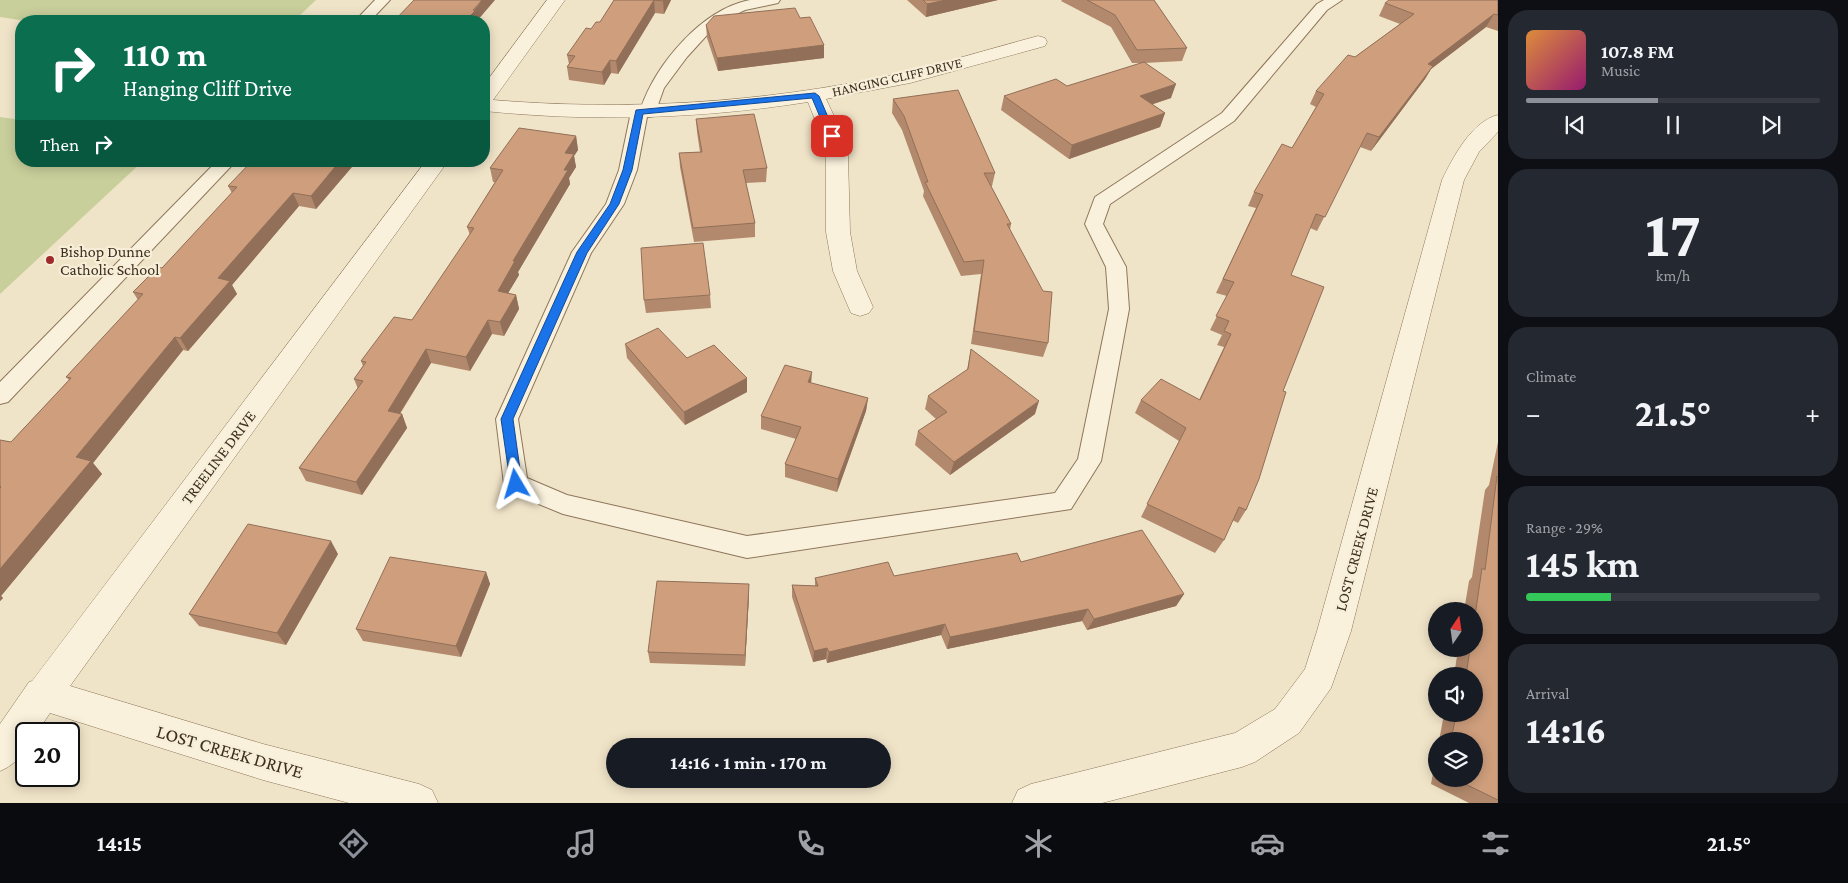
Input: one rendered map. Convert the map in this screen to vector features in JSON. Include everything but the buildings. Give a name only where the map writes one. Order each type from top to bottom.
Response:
[{"type":"street","points":[[490,90],[556,0]]},
{"type":"street","name":"HANGING CLIFF DRIVE","points":[[490,105],[579,112],[643,112],[815,96],[893,81],[1038,42]]},
{"type":"street","points":[[815,96],[832,136],[837,156],[838,232],[845,271],[860,307]]},
{"type":"street","name":"LOST CREEK DRIVE","points":[[1031,803],[1242,749],[1287,721],[1319,676],[1336,622],[1453,180],[1464,155],[1481,135],[1498,121]]},
{"type":"street","name":"TREELINE DRIVE","points":[[0,753],[433,167]]},
{"type":"street","name":"LOST CREEK DRIVE","points":[[42,694],[263,762],[419,803]]},
{"type":"lane","points":[[368,15],[383,0]]},
{"type":"lane","points":[[773,0],[741,6],[714,20],[681,54],[656,88],[643,112],[628,170],[615,204],[582,252],[507,419],[516,484],[563,504],[747,547],[1062,502],[1089,461],[1119,309],[1116,267],[1094,224],[1102,201],[1228,117],[1322,7],[1335,0]]},
{"type":"lane","points":[[0,396],[221,167]]},
{"type":"green space","points":[[0,0],[316,0],[300,15],[15,15],[15,19],[0,17]]},
{"type":"green space","points":[[0,117],[15,119],[15,167],[137,167],[0,294]]},
{"type":"place","name":"Bishop Dunne Catholic School","points":[[50,260]]},
{"type":"route","points":[[516,484],[507,419],[582,252],[615,204],[628,170],[639,112],[815,96],[832,136]]}]
